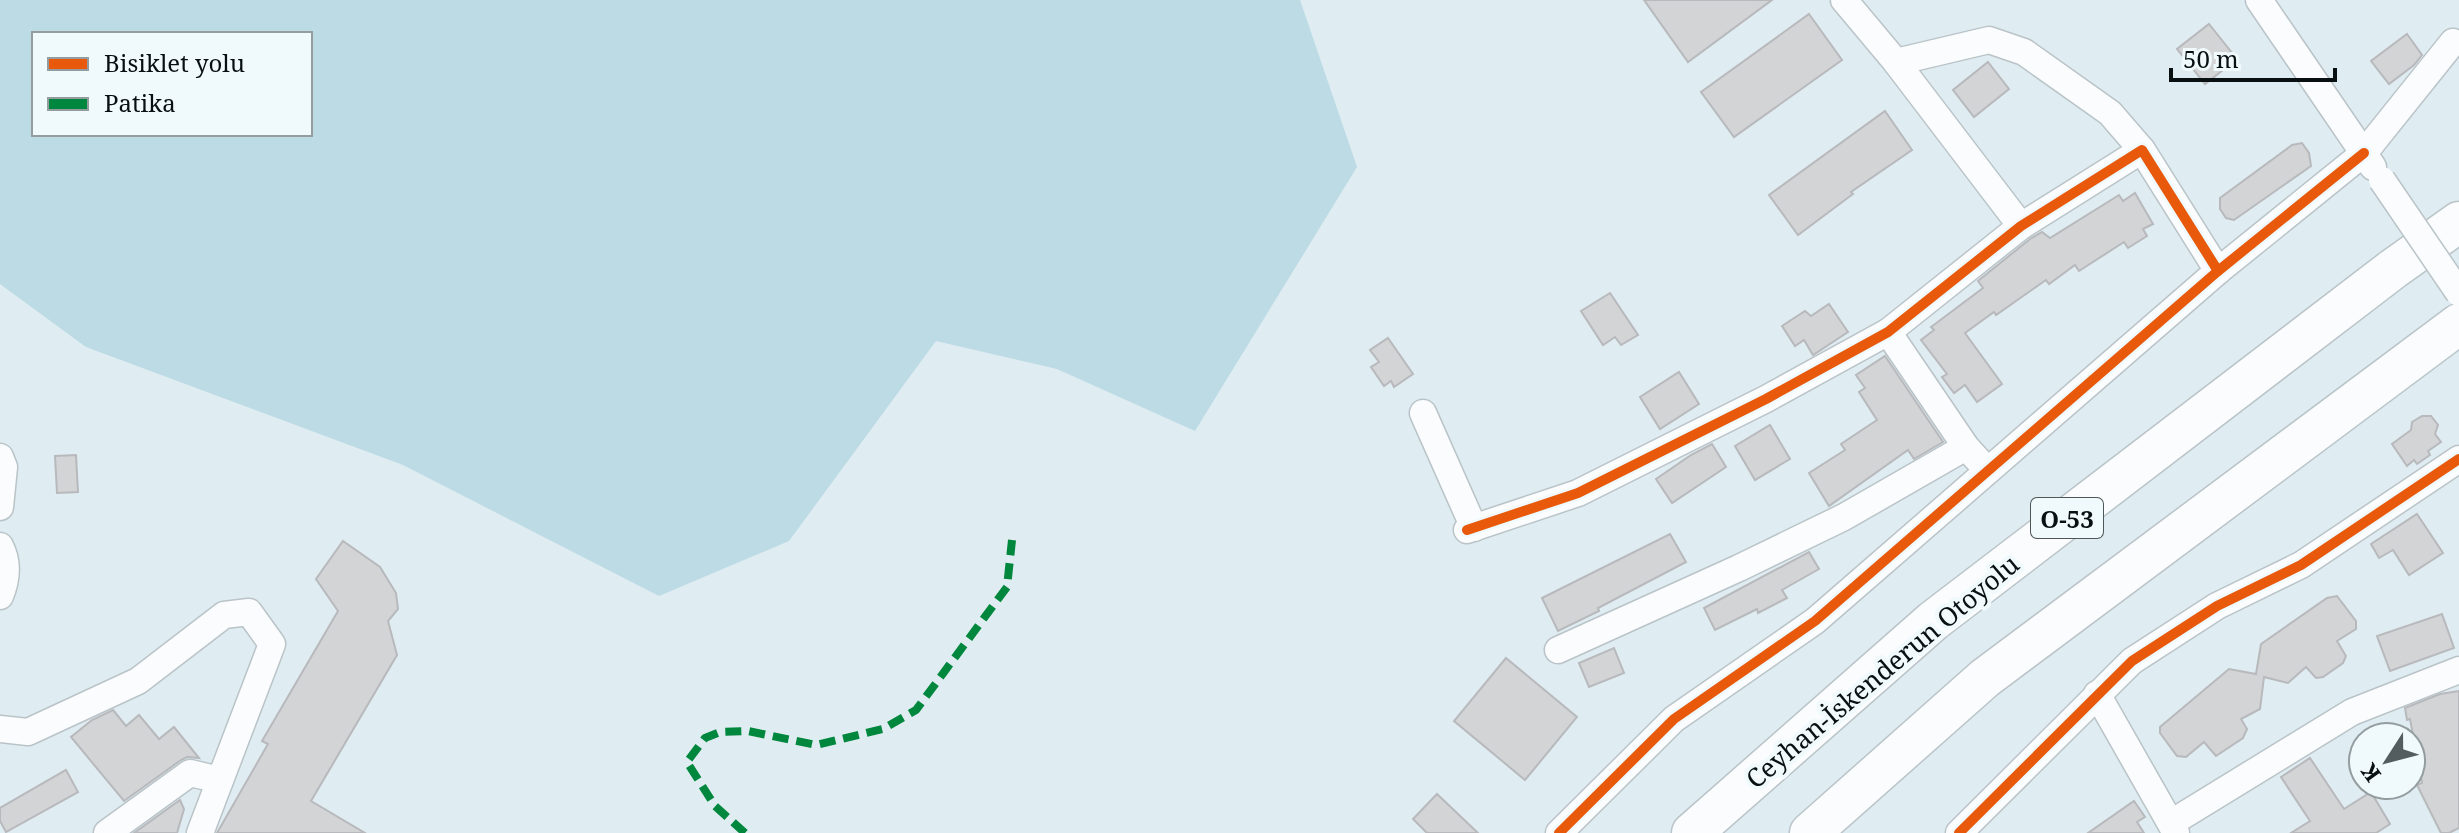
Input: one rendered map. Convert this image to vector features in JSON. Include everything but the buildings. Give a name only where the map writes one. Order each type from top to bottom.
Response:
[{"type":"highway","name":"Ceyhan-İskenderun Otoyolu","points":[[1692,833],[1933,621],[2393,269],[2459,222]]},
{"type":"highway","points":[[1810,833],[1985,678],[2459,324]]},
{"type":"street","points":[[1844,0],[1896,62],[2021,226]]},
{"type":"street","points":[[2259,0],[2459,293]]},
{"type":"street","points":[[1896,62],[1989,40],[2024,52],[2110,113],[2142,150],[2218,271]]},
{"type":"street","points":[[1559,833],[1674,719],[1815,621],[2218,271],[2364,153],[2453,42]]},
{"type":"street","points":[[1423,413],[1470,529],[1578,493],[1766,399],[1888,332],[2021,226],[2142,150]]},
{"type":"street","points":[[1888,332],[1966,447],[1990,471]]},
{"type":"street","points":[[1558,650],[1844,517],[1966,447]]},
{"type":"street","points":[[0,457],[4,467],[0,507]]},
{"type":"street","points":[[1959,833],[2132,661],[2217,606],[2301,565],[2459,459]]},
{"type":"street","points":[[0,546],[6,557],[6,581],[0,596]]},
{"type":"street","points":[[0,729],[28,732],[138,681],[224,615],[249,612],[272,644],[200,833]]},
{"type":"street","points":[[2097,694],[2174,828],[2352,712],[2459,670]]},
{"type":"street","points":[[107,833],[190,773],[220,780]]},
{"type":"shaded area","points":[[0,0],[1300,0],[1357,167],[1195,431],[1057,369],[936,341],[789,541],[659,596],[403,465],[86,347],[0,284]]},
{"type":"marked path","points":[[745,833],[715,806],[687,762],[705,738],[720,732],[748,731],[816,745],[883,729],[916,710],[1007,587],[1012,540]]},
{"type":"cycle path","points":[[1467,530],[1578,493],[1766,399],[1888,332],[2021,226],[2142,150],[2218,271]]},
{"type":"cycle path","points":[[1559,833],[1674,719],[1815,621],[2218,271],[2364,153]]},
{"type":"cycle path","points":[[1959,833],[2132,661],[2217,606],[2301,565],[2459,459]]}]
